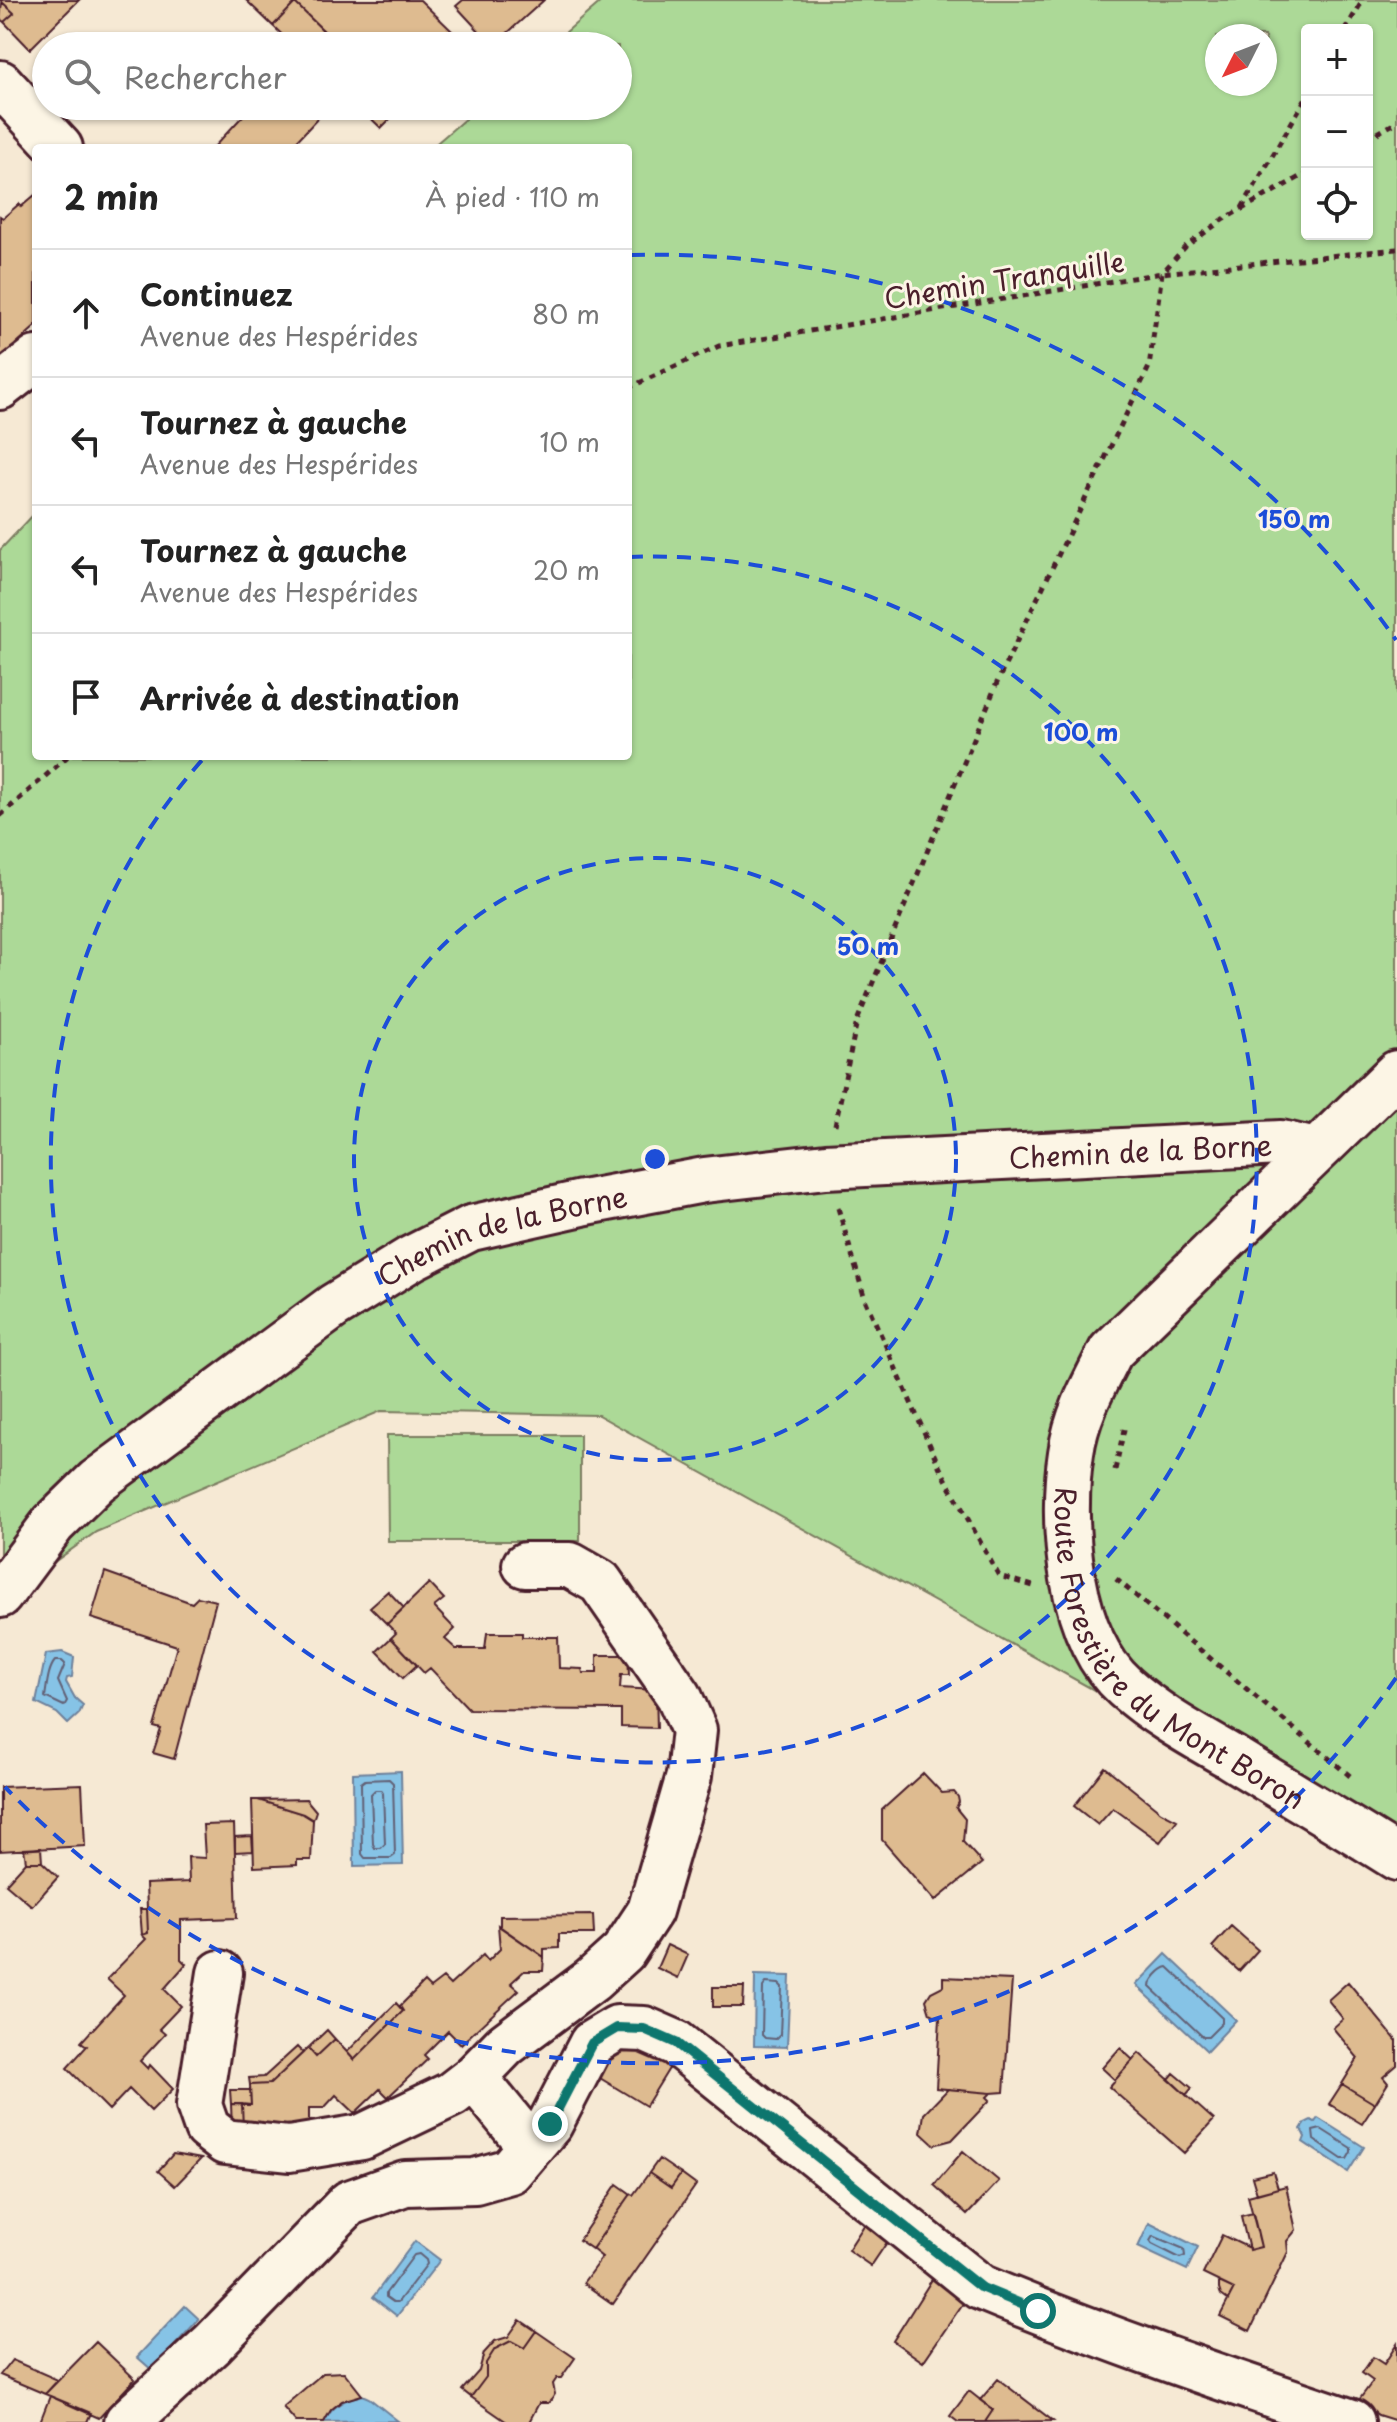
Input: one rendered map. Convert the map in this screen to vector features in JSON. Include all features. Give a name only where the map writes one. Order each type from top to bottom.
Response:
[{"type":"street","points":[[0,83],[32,118]]},
{"type":"street","points":[[34,120],[56,144]]},
{"type":"street","points":[[0,387],[32,362]]},
{"type":"street","name":"Route Forestière du Mont Boron","points":[[1397,1073],[1111,1351],[1084,1403],[1071,1452],[1066,1526],[1077,1600],[1094,1648],[1123,1685],[1170,1721],[1397,1858]]},
{"type":"street","name":"Chemin de la Borne","points":[[0,1595],[53,1524],[97,1481],[334,1306],[412,1258],[471,1228],[704,1180],[826,1166],[1281,1143],[1315,1151]]},
{"type":"street","points":[[220,1973],[199,2105],[207,2128],[225,2142],[289,2149],[362,2137],[452,2094],[474,2077],[505,2045],[592,1980],[623,1952],[650,1911],[689,1776],[694,1730],[679,1696],[600,1582],[570,1565],[525,1565]]},
{"type":"street","points":[[127,2422],[212,2344],[349,2203],[405,2183],[475,2181],[510,2171],[550,2124],[592,2043],[617,2028],[644,2029],[676,2043],[980,2287],[1206,2373],[1352,2422]]},
{"type":"street","points":[[474,2077],[532,2145]]},
{"type":"path","points":[[1349,24],[1363,0]]},
{"type":"path","points":[[1242,209],[1301,106]]},
{"type":"path","points":[[1373,136],[1397,122]]},
{"type":"path","points":[[1077,1600],[999,1576],[940,1468],[865,1299],[826,1166],[857,1021],[999,678],[1149,367],[1162,273],[1186,246],[1242,209],[1301,176]]},
{"type":"path","name":"Chemin Tranquille","points":[[632,386],[719,346],[1162,273],[1397,249]]},
{"type":"path","points":[[0,816],[63,760]]},
{"type":"path","points":[[1115,1470],[1129,1410]]},
{"type":"path","points":[[1115,1577],[1359,1783]]},
{"type":"green space","points":[[603,0],[1397,0],[1397,1858],[598,1415],[381,1411],[96,1532],[0,1601],[0,550],[32,516],[32,760],[632,760],[632,144],[436,144],[464,120],[632,120],[632,32],[566,32]]},
{"type":"green space","points":[[387,1435],[580,1435],[580,1541],[388,1541]]},
{"type":"water","points":[[62,1652],[74,1657],[72,1677],[67,1678],[66,1682],[83,1705],[79,1714],[68,1724],[57,1713],[36,1703],[46,1654]]},
{"type":"water","points":[[401,1771],[403,1865],[354,1866],[353,1773]]},
{"type":"water","points":[[1166,1954],[1236,2020],[1207,2051],[1136,1985]]},
{"type":"water","points":[[755,1975],[790,1976],[787,2047],[754,2046]]},
{"type":"water","points":[[1318,2118],[1364,2147],[1348,2172],[1303,2142],[1305,2137],[1301,2129],[1305,2123],[1315,2122]]},
{"type":"water","points":[[1149,2223],[1198,2247],[1187,2270],[1138,2247]]},
{"type":"water","points":[[415,2241],[440,2260],[397,2316],[373,2297]]},
{"type":"water","points":[[185,2306],[199,2319],[152,2370],[137,2357]]},
{"type":"water","points":[[362,2395],[398,2421],[324,2422],[340,2404]]},
{"type":"building","points":[[0,0],[79,0],[47,32],[32,32],[30,49],[4,22],[14,13]]},
{"type":"building","points":[[246,0],[293,0],[295,3],[273,26]]},
{"type":"building","points":[[295,0],[420,0],[452,31],[325,32]]},
{"type":"building","points":[[463,0],[544,0],[509,32],[480,32],[456,6]]},
{"type":"building","points":[[2,2],[14,13],[4,22],[0,19]]},
{"type":"building","points":[[295,3],[323,30],[279,32],[273,26]]},
{"type":"building","points":[[239,120],[316,120],[294,144],[217,144]]},
{"type":"building","points":[[373,120],[389,120],[381,128]]},
{"type":"building","points":[[32,197],[32,330],[16,344],[21,351],[5,364],[0,358],[0,216],[3,218],[19,204],[21,207]]},
{"type":"building","points":[[105,1572],[192,1603],[198,1597],[216,1601],[174,1759],[153,1753],[161,1729],[154,1727],[177,1646],[91,1618]]},
{"type":"building","points":[[429,1583],[444,1599],[434,1607],[455,1629],[445,1639],[456,1649],[485,1649],[487,1633],[558,1637],[559,1668],[582,1669],[583,1673],[597,1673],[597,1655],[628,1655],[629,1675],[621,1675],[620,1688],[656,1690],[657,1728],[621,1727],[621,1710],[469,1709],[430,1668],[424,1673],[391,1638],[396,1633],[387,1624]]},
{"type":"building","points":[[388,1591],[404,1608],[387,1624],[370,1607]]},
{"type":"building","points":[[391,1638],[417,1665],[403,1678],[377,1651]]},
{"type":"building","points":[[1105,1767],[1161,1812],[1177,1820],[1160,1842],[1113,1808],[1098,1825],[1074,1806]]},
{"type":"building","points":[[923,1773],[942,1793],[954,1792],[958,1797],[956,1808],[965,1819],[963,1842],[982,1863],[935,1901],[882,1840],[882,1810]]},
{"type":"building","points":[[82,1784],[85,1846],[0,1851],[0,1787]]},
{"type":"building","points":[[306,1799],[316,1811],[313,1820],[258,1800]]},
{"type":"building","points":[[252,1800],[303,1814],[313,1820],[311,1860],[297,1860],[297,1865],[254,1867]]},
{"type":"building","points":[[234,1824],[237,1918],[181,1920],[181,1959],[186,1964],[164,1989],[181,2006],[159,2029],[165,2034],[140,2061],[148,2069],[150,2065],[173,2089],[151,2111],[129,2089],[109,2110],[67,2068],[87,2046],[81,2042],[124,1995],[107,1979],[146,1939],[142,1935],[148,1933],[146,1884],[189,1882],[188,1857],[205,1858],[203,1825]]},
{"type":"building","points":[[252,1836],[253,1851],[235,1852],[235,1837]]},
{"type":"building","points":[[41,1848],[42,1862],[26,1862],[24,1849]]},
{"type":"building","points":[[26,1862],[42,1862],[58,1877],[32,1906],[6,1884]]},
{"type":"building","points":[[140,1909],[147,1909],[148,1933],[142,1935]]},
{"type":"building","points":[[593,1915],[594,1934],[559,1934],[559,1948],[544,1949],[544,1957],[500,1927],[500,1916]]},
{"type":"building","points":[[498,1925],[544,1957],[543,1971],[524,1971],[511,1983],[519,1990],[461,2044],[448,2031],[424,2055],[428,2059],[388,2097],[380,2089],[355,2113],[336,2095],[324,2108],[309,2108],[309,2125],[243,2128],[242,2104],[251,2105],[250,2085],[270,2084],[308,2048],[316,2057],[335,2039],[354,2060],[403,2011],[400,2006],[424,1982],[430,1988],[443,1978],[450,1985],[483,1955],[488,1961],[500,1949]]},
{"type":"building","points":[[1231,1926],[1258,1950],[1239,1971],[1212,1947]]},
{"type":"building","points":[[667,1945],[688,1955],[678,1978],[657,1968]]},
{"type":"building","points":[[943,1977],[1012,1980],[1004,2092],[936,2088],[940,2018],[930,2013],[926,2000],[931,1992],[943,1986]]},
{"type":"building","points":[[1348,1982],[1397,2041],[1397,2065],[1383,2077],[1388,2083],[1375,2104],[1342,2084],[1358,2058],[1333,2028],[1343,2019],[1328,2000]]},
{"type":"building","points":[[713,1987],[744,1987],[743,2007],[713,2007]]},
{"type":"building","points":[[396,2003],[403,2011],[354,2060],[347,2052]]},
{"type":"building","points":[[327,2030],[335,2039],[316,2057],[308,2048]]},
{"type":"building","points":[[623,2042],[673,2062],[646,2106],[595,2075]]},
{"type":"building","points":[[297,2047],[303,2053],[270,2084],[250,2085],[249,2078],[264,2077]]},
{"type":"building","points":[[1120,2048],[1133,2060],[1115,2080],[1102,2068]]},
{"type":"building","points":[[1139,2053],[1214,2120],[1184,2153],[1109,2087]]},
{"type":"building","points":[[1174,2073],[1192,2088],[1186,2095],[1169,2079]]},
{"type":"building","points":[[1342,2084],[1375,2104],[1362,2124],[1329,2104]]},
{"type":"building","points":[[948,2089],[991,2093],[987,2097],[990,2100],[952,2140],[934,2145],[921,2133],[924,2114]]},
{"type":"building","points":[[230,2090],[250,2090],[251,2105],[231,2104]]},
{"type":"building","points":[[231,2104],[242,2104],[243,2128],[232,2129]]},
{"type":"building","points":[[963,2151],[999,2181],[967,2215],[934,2185]]},
{"type":"building","points":[[173,2154],[201,2159],[175,2186],[158,2171]]},
{"type":"building","points":[[659,2159],[681,2174],[671,2188],[649,2173]]},
{"type":"building","points":[[1273,2172],[1278,2188],[1257,2194],[1252,2177]]},
{"type":"building","points":[[649,2173],[671,2188],[681,2174],[696,2185],[613,2304],[583,2283],[602,2257],[592,2249]]},
{"type":"building","points":[[617,2184],[631,2194],[592,2249],[579,2240]]},
{"type":"building","points":[[1286,2186],[1296,2230],[1287,2241],[1288,2252],[1250,2331],[1220,2316],[1234,2289],[1203,2274],[1222,2235],[1249,2250],[1261,2247],[1248,2196]]},
{"type":"building","points":[[1253,2213],[1261,2247],[1249,2250],[1241,2216]]},
{"type":"building","points":[[870,2216],[892,2235],[871,2266],[848,2250]]},
{"type":"building","points":[[936,2273],[966,2299],[923,2362],[893,2341]]},
{"type":"building","points":[[1219,2282],[1234,2289],[1228,2300],[1221,2295]]},
{"type":"building","points":[[520,2320],[536,2331],[524,2348],[511,2341],[495,2349],[486,2363],[486,2377],[471,2397],[462,2390],[479,2371],[484,2353],[495,2341],[508,2337]]},
{"type":"building","points":[[536,2331],[575,2358],[553,2384],[555,2394],[552,2399],[548,2403],[539,2403],[529,2422],[507,2422],[471,2397],[486,2377],[486,2363],[495,2349],[511,2341],[524,2348]]},
{"type":"building","points":[[96,2342],[135,2379],[99,2418],[45,2394]]},
{"type":"building","points":[[1397,2344],[1397,2421],[1378,2415],[1359,2400],[1373,2381],[1362,2373],[1373,2357],[1384,2364]]},
{"type":"building","points":[[12,2360],[58,2380],[45,2394],[0,2375]]},
{"type":"building","points":[[344,2372],[362,2395],[342,2401],[331,2410],[324,2422],[296,2422],[283,2407],[323,2373]]},
{"type":"building","points":[[998,2379],[1053,2421],[985,2422],[993,2410],[980,2400]]},
{"type":"building","points":[[969,2391],[993,2410],[985,2422],[958,2422],[950,2416]]},
{"type":"building","points":[[50,2396],[91,2413],[87,2422],[40,2422]]},
{"type":"route","points":[[550,2124],[592,2043],[617,2028],[644,2029],[676,2043],[980,2287],[1038,2311]]}]
